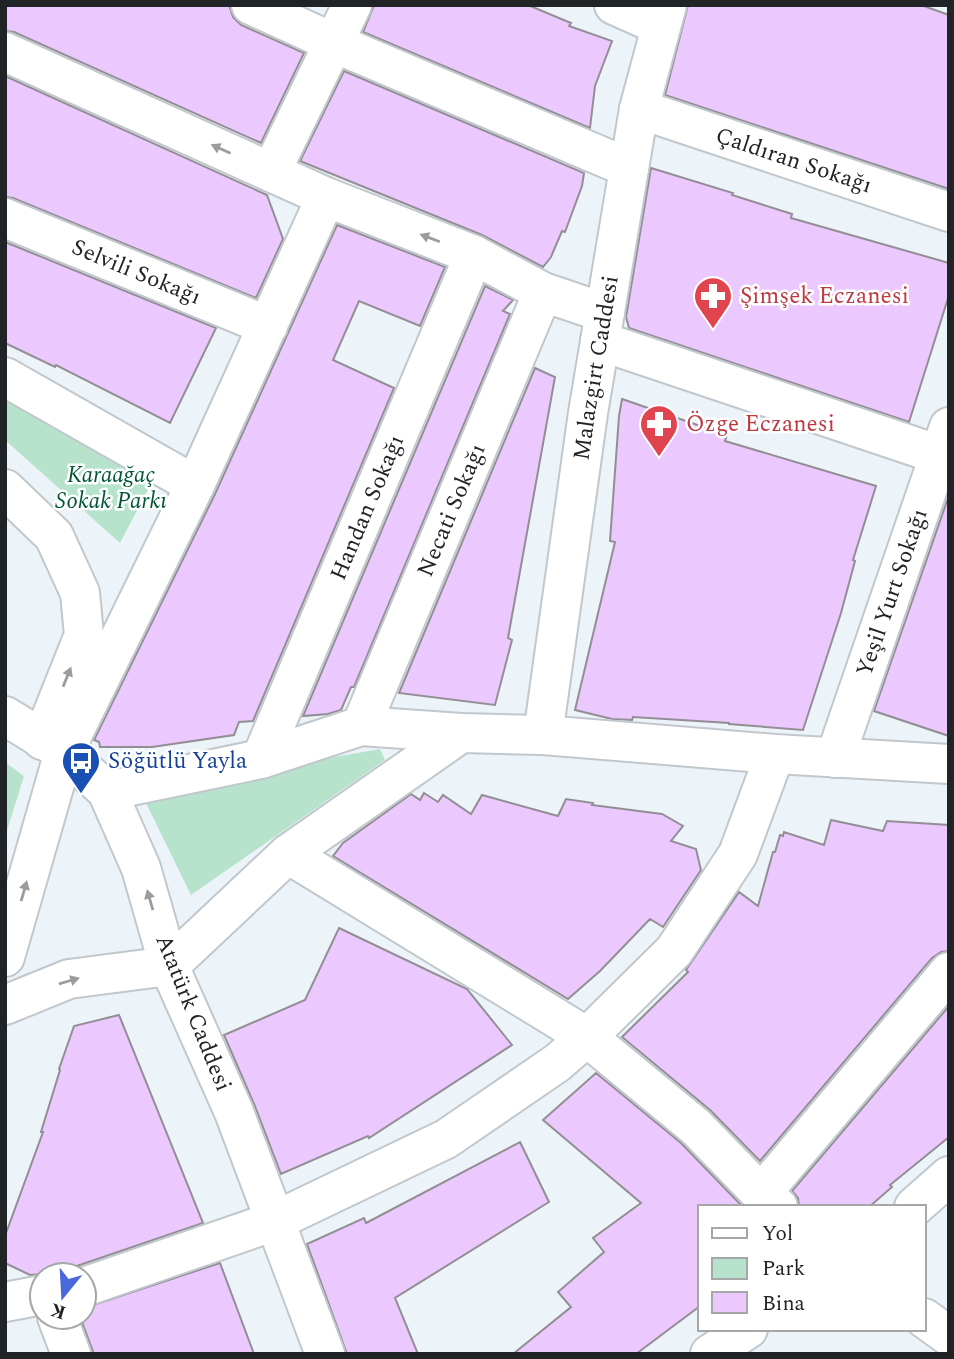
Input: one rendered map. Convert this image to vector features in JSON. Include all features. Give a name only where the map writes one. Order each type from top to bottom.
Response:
[{"type":"street","points":[[251,5],[629,168]]},
{"type":"street","points":[[271,172],[352,5]]},
{"type":"street","points":[[614,5],[664,16]]},
{"type":"street","name":"Malazgirt Caddesi","points":[[542,735],[602,327],[639,109],[664,16]]},
{"type":"street","points":[[5,51],[326,198],[474,255],[602,327],[946,447]]},
{"type":"street","name":"Çaldıran Sokağı","points":[[639,109],[949,212]]},
{"type":"street","points":[[53,746],[195,485],[326,198]]},
{"type":"street","name":"Selvili Sokağı","points":[[5,218],[268,326]]},
{"type":"street","name":"Handan Sokağı","points":[[261,759],[474,255]]},
{"type":"street","name":"Necati Sokağı","points":[[361,726],[543,292]]},
{"type":"street","points":[[5,377],[195,485]]},
{"type":"street","name":"Yeşil Yurt Sokağı","points":[[835,758],[946,447]]},
{"type":"street","points":[[5,489],[54,536],[80,593],[84,635],[53,746],[5,957]]},
{"type":"street","name":"Atatürk Caddesi","points":[[5,716],[53,746],[107,791],[141,868],[169,966],[234,1112],[326,1354]]},
{"type":"street","points":[[107,791],[261,759],[361,726],[542,735],[775,754],[949,764]]},
{"type":"street","points":[[5,1005],[69,979],[169,966],[288,854],[461,733]]},
{"type":"street","points":[[98,1282],[275,1221],[446,1139],[557,1063],[674,951],[737,854],[775,754]]},
{"type":"street","points":[[288,854],[587,1037],[696,1127],[769,1200],[949,972]]},
{"type":"street","points":[[916,1205],[949,1176]]},
{"type":"street","points":[[5,1302],[28,1298]]},
{"type":"street","points":[[926,1319],[949,1336]]},
{"type":"street","points":[[62,1331],[71,1354]]},
{"type":"street","points":[[710,1354],[745,1331]]},
{"type":"green space","name":"Karaağaç Sokak Parkı","points":[[5,388],[155,476],[120,543],[5,440]]},
{"type":"green space","points":[[380,749],[385,760],[191,895],[140,791]]},
{"type":"green space","points":[[5,762],[24,776],[5,837]]},
{"type":"building","points":[[5,5],[229,5],[233,17],[241,25],[304,53],[261,143],[14,32],[5,31]]},
{"type":"building","points":[[374,5],[528,5],[571,23],[569,26],[612,41],[595,86],[590,128],[363,32]]},
{"type":"building","points":[[688,5],[921,5],[949,15],[949,189],[665,95]]},
{"type":"building","points":[[344,71],[584,173],[565,232],[562,231],[551,257],[543,267],[482,235],[300,161]]},
{"type":"building","points":[[5,76],[267,195],[283,239],[256,298],[5,197]]},
{"type":"building","points":[[651,168],[792,214],[791,218],[949,263],[949,295],[909,422],[629,328],[626,317]]},
{"type":"building","points":[[337,225],[445,267],[420,326],[359,301],[333,360],[394,388],[253,721],[239,722],[234,735],[152,747],[100,747],[99,742],[94,740],[215,494]]},
{"type":"building","points":[[5,242],[216,328],[170,423],[56,365],[55,367],[5,343]]},
{"type":"building","points":[[485,286],[513,300],[503,311],[510,314],[354,687],[351,687],[341,710],[303,716]]},
{"type":"building","points":[[535,368],[555,377],[508,638],[512,640],[495,705],[399,693]]},
{"type":"building","points":[[622,399],[727,435],[725,441],[876,486],[853,560],[855,561],[841,613],[803,730],[633,717],[632,720],[612,719],[575,710],[615,542],[610,541]]},
{"type":"building","points":[[949,495],[949,736],[874,711]]},
{"type":"building","points":[[424,793],[438,802],[443,795],[471,814],[482,795],[558,816],[566,799],[662,814],[683,826],[671,841],[696,849],[701,870],[663,927],[650,919],[600,971],[568,999],[333,856],[343,843],[411,794],[420,800]]},
{"type":"building","points":[[831,820],[883,831],[887,821],[949,825],[949,951],[941,952],[932,958],[760,1161],[710,1110],[622,1037],[688,972],[686,970],[739,892],[758,906],[780,835],[783,836],[784,832],[824,845]]},
{"type":"building","points":[[339,928],[467,989],[512,1045],[369,1138],[368,1136],[281,1174],[224,1035],[305,1000]]},
{"type":"building","points":[[949,1006],[949,1137],[890,1185],[892,1187],[871,1205],[799,1205],[798,1198],[792,1191]]},
{"type":"building","points":[[119,1015],[203,1223],[92,1261],[28,1261],[28,1274],[5,1263],[5,1236],[43,1132],[59,1069],[74,1026]]},
{"type":"building","points":[[596,1073],[681,1143],[741,1205],[698,1205],[698,1308],[636,1354],[513,1354],[571,1307],[558,1292],[604,1252],[593,1238],[641,1203],[543,1120]]},
{"type":"building","points":[[520,1142],[549,1202],[395,1298],[418,1354],[347,1354],[307,1244],[364,1218],[366,1223]]},
{"type":"building","points":[[220,1263],[254,1354],[94,1354],[85,1331],[98,1331],[98,1303]]},
{"type":"place","name":"Şimşek Eczanesi","points":[[713,330]]},
{"type":"place","name":"Özge Eczanesi","points":[[659,458]]},
{"type":"place","name":"Söğütlü Yayla","points":[[81,795]]}]
